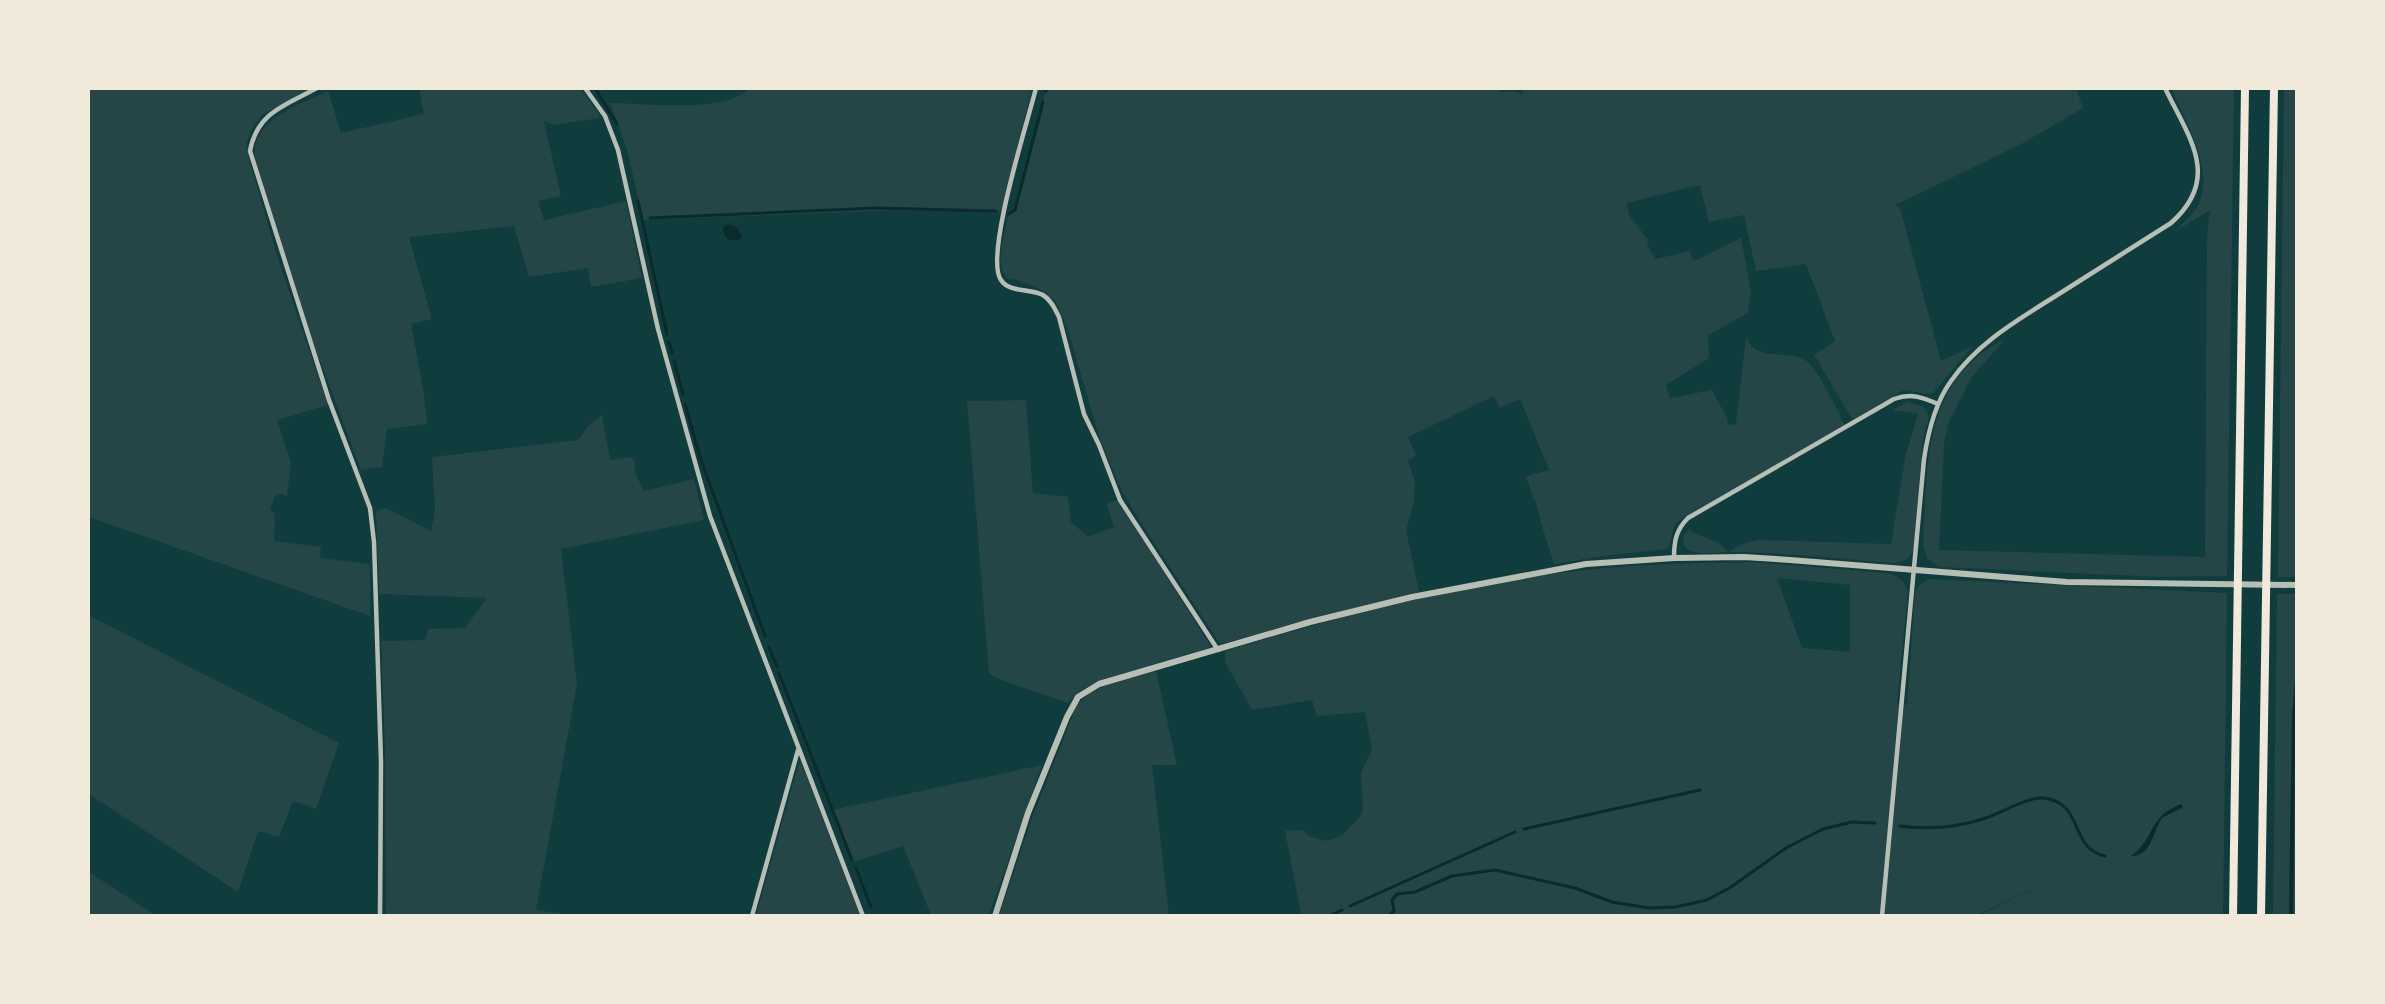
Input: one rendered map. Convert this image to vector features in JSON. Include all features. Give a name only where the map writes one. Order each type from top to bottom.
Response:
[{"type":"highway","points":[[2233,915],[2245,88]]},
{"type":"highway","points":[[2261,915],[2274,88]]},
{"type":"street","points":[[317,88],[274,111],[264,119],[252,140],[250,151],[329,400],[364,490],[371,515],[380,740],[380,915]]},
{"type":"street","points":[[585,88],[605,116],[618,150],[658,329],[710,516],[863,915]]},
{"type":"street","points":[[1036,88],[1004,210],[996,255],[998,276],[1003,284],[1045,296],[1053,306],[1059,317],[1084,414],[1099,445],[1120,500],[1218,650]]},
{"type":"street","points":[[1882,915],[1926,447],[1938,404],[1949,383],[1980,347],[2010,325],[2171,223],[2190,204],[2199,178],[2199,167],[2195,149],[2165,88]]},
{"type":"street","points":[[1674,558],[1676,536],[1680,526],[1698,512],[1894,399],[1906,394],[1938,404]]},
{"type":"street","points":[[994,915],[1028,813],[1067,717],[1078,697],[1099,684],[1310,622],[1412,597],[1586,564],[1674,558],[1755,558],[2067,582],[2295,585]]},
{"type":"street","points":[[752,915],[798,750]]},
{"type":"shaded area","points":[[89,88],[310,89],[262,115],[251,130],[247,142],[247,152],[278,259],[328,405],[277,420],[291,463],[287,496],[282,494],[275,496],[270,510],[275,514],[274,541],[321,547],[320,558],[370,564],[370,616],[89,517]]},
{"type":"shaded area","points":[[749,88],[1032,89],[1001,212],[895,210],[643,220],[627,149],[610,103],[704,104],[738,96]]},
{"type":"shaded area","points":[[1500,88],[1501,92],[1514,91],[1522,95],[1524,88],[2076,88],[2083,108],[2023,143],[1900,203],[1895,203],[1901,211],[1941,361],[1973,346],[1933,393],[1904,390],[1854,419],[1814,355],[1835,341],[1806,264],[1756,271],[1744,215],[1709,222],[1700,185],[1627,203],[1629,215],[1648,240],[1647,245],[1656,259],[1689,251],[1694,261],[1741,238],[1751,292],[1748,313],[1708,335],[1709,358],[1666,385],[1670,398],[1712,390],[1727,418],[1728,425],[1736,424],[1746,337],[1751,345],[1764,353],[1790,355],[1810,364],[1845,425],[1675,523],[1668,549],[1554,564],[1536,501],[1534,501],[1526,476],[1549,470],[1520,399],[1500,408],[1494,396],[1408,437],[1416,456],[1408,460],[1415,482],[1414,502],[1406,530],[1419,592],[1220,644],[1136,515],[1118,483],[1098,433],[1067,327],[1056,302],[1044,291],[1017,280],[1008,279],[1001,266],[1001,249],[1008,216],[1014,212],[1046,89]]},
{"type":"shaded area","points":[[2296,88],[2296,577],[2278,577],[2284,89]]},
{"type":"shaded area","points":[[419,89],[581,89],[599,114],[599,118],[555,125],[544,121],[561,196],[538,201],[544,220],[626,201],[642,278],[591,287],[588,268],[529,277],[514,226],[409,237],[432,319],[411,324],[427,424],[387,429],[382,467],[361,470],[314,345],[257,166],[255,147],[265,127],[274,119],[328,91],[341,133],[424,114]]},
{"type":"shaded area","points":[[2172,89],[2234,89],[2227,576],[2162,577],[1939,567],[1927,558],[1923,545],[1926,485],[1934,428],[1943,402],[1957,378],[1978,357],[2005,339],[1971,378],[1948,424],[1944,444],[1939,550],[2205,557],[2207,235],[2210,210],[2174,232],[2196,209],[2203,186],[2203,172],[2190,129]]},
{"type":"shaded area","points":[[730,224],[737,228],[742,236],[739,240],[729,240],[724,235],[723,227]]},
{"type":"shaded area","points":[[1026,400],[1033,493],[1068,497],[1071,522],[1088,537],[1114,527],[1107,504],[1118,500],[1211,647],[1098,681],[1080,691],[1068,703],[996,678],[989,673],[967,401]]},
{"type":"shaded area","points":[[1908,402],[1924,407],[1929,417],[1923,438],[1914,548],[1906,559],[1893,563],[1772,553],[1704,553],[1693,552],[1684,545],[1684,536],[1690,528],[1691,532],[1719,543],[1728,552],[1745,543],[1759,540],[1891,544],[1905,458],[1918,414],[1892,410]]},
{"type":"shaded area","points":[[602,415],[610,460],[630,457],[634,460],[636,475],[644,491],[694,479],[704,520],[561,549],[577,684],[536,910],[572,915],[386,915],[385,745],[381,641],[425,640],[428,629],[465,628],[487,598],[379,594],[376,511],[386,508],[431,531],[435,510],[432,457],[578,440],[590,424]]},
{"type":"shaded area","points":[[1751,562],[1888,573],[1898,577],[1908,593],[1897,704],[1907,705],[1915,593],[1917,588],[1928,579],[2227,593],[2223,915],[1980,915],[2060,876],[1978,915],[1301,915],[1285,831],[1303,830],[1309,836],[1326,841],[1341,836],[1360,817],[1363,808],[1361,773],[1372,750],[1365,712],[1317,716],[1312,700],[1252,710],[1225,662],[1225,651],[1386,606],[1510,580],[1601,568]],"holes":[[[1777,578],[1850,585],[1850,652],[1802,648]]]},
{"type":"shaded area","points":[[2277,594],[2296,594],[2296,669],[2292,716],[2289,915],[2273,916]]},
{"type":"shaded area","points":[[88,615],[339,743],[316,809],[293,801],[279,837],[258,831],[238,892],[89,794]]},
{"type":"shaded area","points":[[2296,669],[2293,915],[2289,916],[2292,716]]},
{"type":"shaded area","points":[[1156,671],[1177,765],[1152,765],[1169,915],[999,916],[1032,818],[1076,707],[1092,692],[1102,687]]},
{"type":"shaded area","points":[[2296,688],[2296,915],[2293,915],[2295,716]]},
{"type":"shaded area","points":[[800,759],[860,915],[756,915]]},
{"type":"shaded area","points":[[1042,765],[989,915],[931,915],[903,846],[853,862],[832,810]]},
{"type":"shaded area","points":[[2181,804],[2183,807],[2162,818],[2148,848],[2138,855],[2131,856],[2145,842],[2162,815]]},
{"type":"shaded area","points":[[89,872],[155,915],[89,915]]},
{"type":"waterway","points":[[595,88],[617,124]]},
{"type":"waterway","points":[[1009,214],[1015,210],[1043,102]]},
{"type":"waterway","points":[[638,201],[667,334]]},
{"type":"waterway","points":[[650,218],[876,208],[996,211]]},
{"type":"waterway","points":[[669,342],[672,353]]},
{"type":"waterway","points":[[674,361],[683,394]]},
{"type":"waterway","points":[[685,404],[701,460],[765,636]]},
{"type":"waterway","points":[[769,647],[777,667]]},
{"type":"waterway","points":[[779,673],[852,860]]},
{"type":"waterway","points":[[1524,829],[1700,790]]},
{"type":"waterway","points":[[1900,826],[1933,828],[1965,824],[2029,800],[2042,798],[2056,801],[2065,807],[2086,844],[2093,851],[2105,856]]},
{"type":"waterway","points":[[1388,916],[1394,911],[1392,900],[1397,894],[1415,892],[1452,876],[1495,870],[1575,888],[1612,902],[1650,908],[1675,907],[1707,900],[1731,887],[1786,848],[1823,829],[1852,822],[1875,823]]},
{"type":"waterway","points":[[1350,906],[1515,832]]},
{"type":"waterway","points":[[856,868],[871,907]]},
{"type":"waterway","points":[[1329,916],[1342,910]]}]
